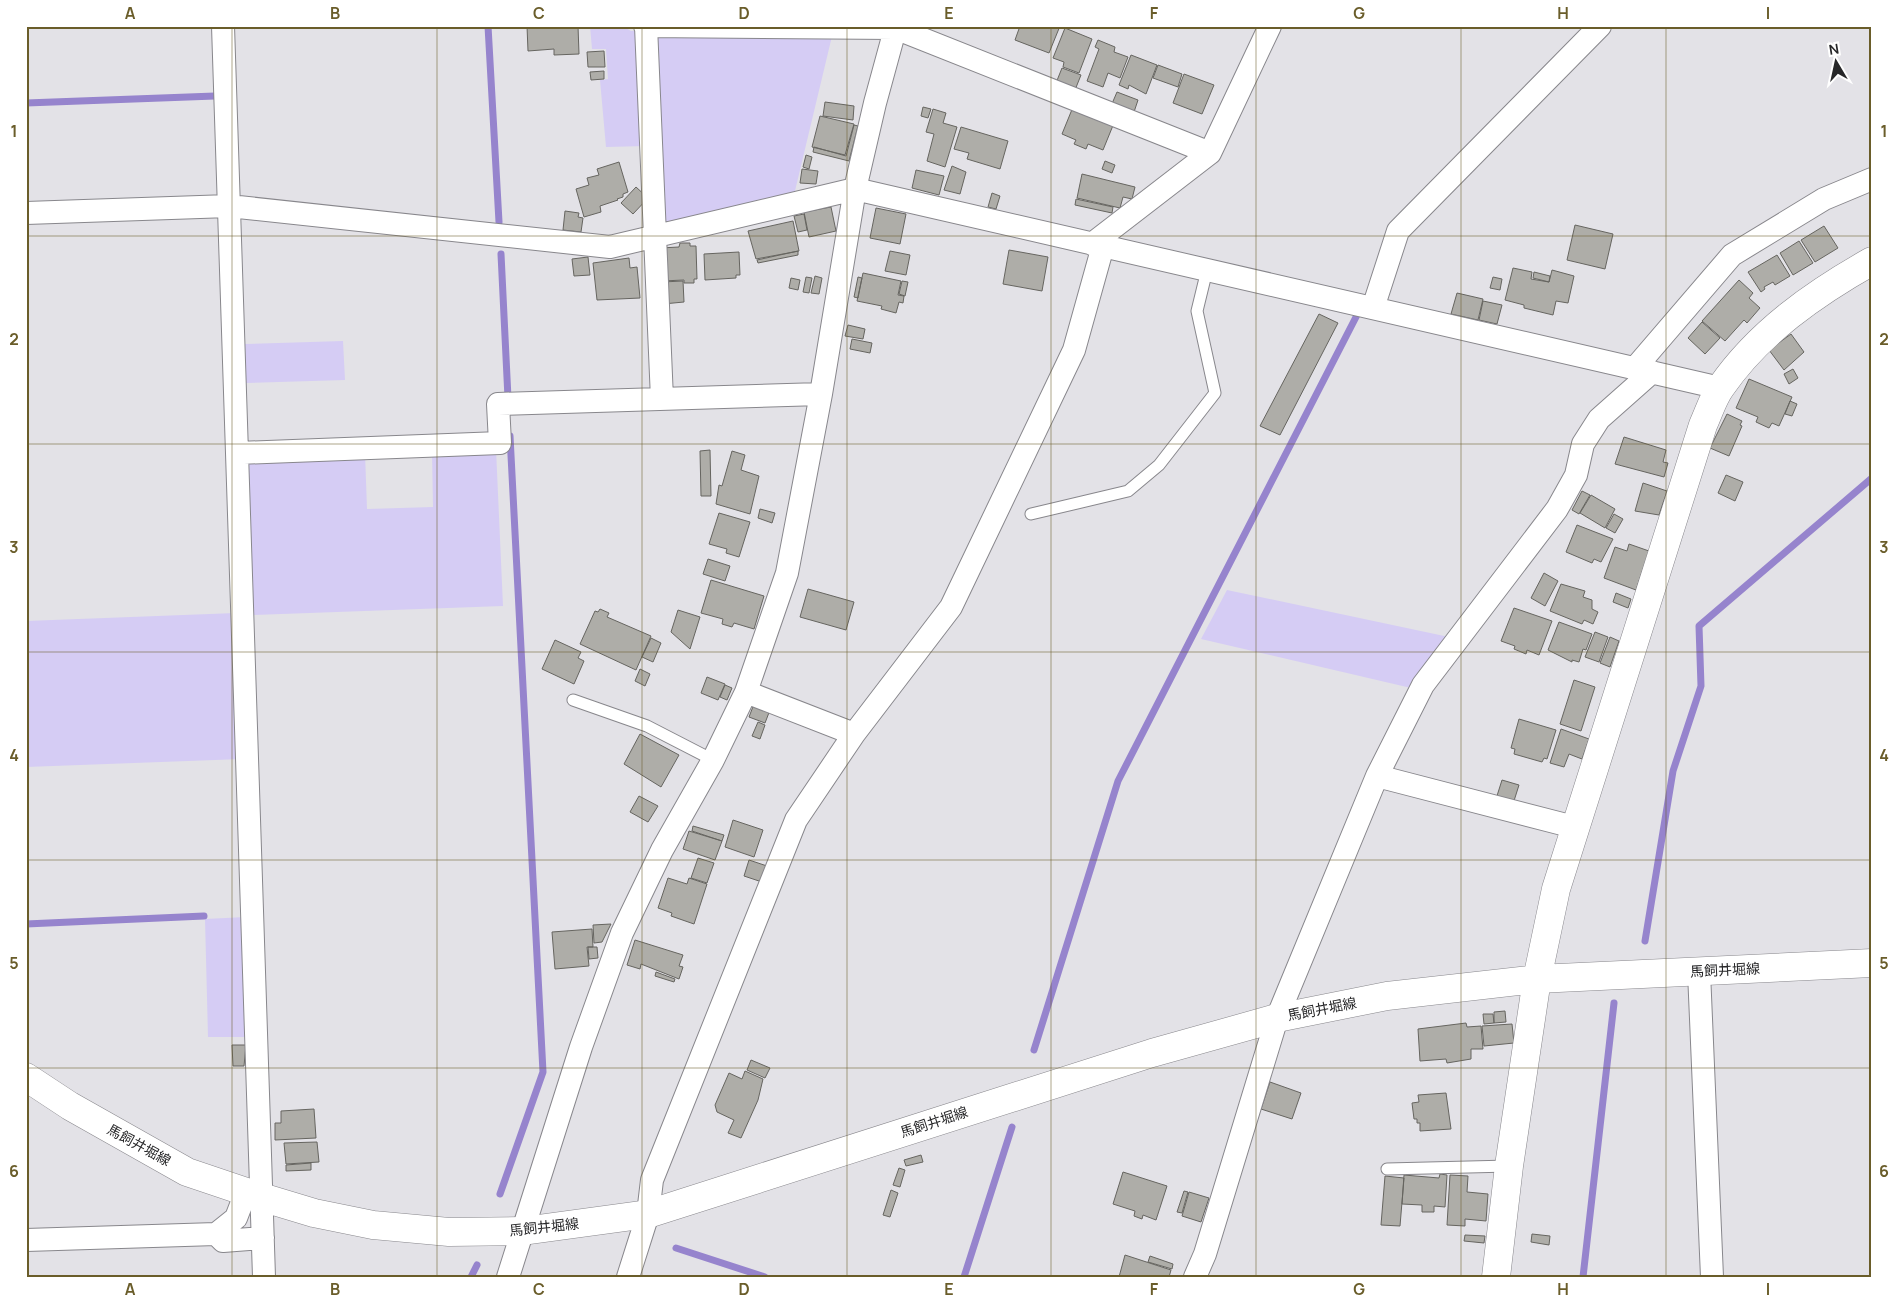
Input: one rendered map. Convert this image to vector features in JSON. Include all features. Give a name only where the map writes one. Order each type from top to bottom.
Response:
[{"type":"main road","points":[[1496,1277],[1509,1166],[1537,979],[1556,889],[1574,827],[1700,434],[1720,388],[1759,340],[1828,286],[1872,260]]},
{"type":"main road","name":"馬飼井堀線","points":[[26,1077],[70,1106],[187,1172],[314,1213],[373,1225],[449,1232],[523,1231],[648,1214],[1152,1053],[1278,1018],[1387,996],[1537,979],[1872,963]]},
{"type":"street","points":[[26,1240],[216,1234],[236,1218],[253,1194],[262,1172],[223,26]]},
{"type":"street","points":[[662,399],[645,26],[896,27],[1210,153]]},
{"type":"street","points":[[628,1277],[648,1214],[652,1180],[796,820],[854,734],[952,607],[1074,350],[1098,245],[1210,153],[1270,26]]},
{"type":"street","points":[[1373,308],[1398,230],[1600,26]]},
{"type":"street","points":[[508,1277],[581,1047],[622,933],[662,850],[713,760],[746,692],[787,573],[821,394],[855,190],[875,103],[896,27]]},
{"type":"street","points":[[1195,1277],[1205,1254],[1278,1018],[1378,776],[1423,685],[1558,509],[1576,475],[1583,444],[1599,419],[1644,370],[1732,255],[1824,199],[1872,179]]},
{"type":"street","points":[[26,213],[229,206],[610,247],[855,190],[1720,388]]},
{"type":"street","points":[[238,453],[500,443],[498,404],[821,394]]},
{"type":"street","points":[[746,692],[854,734]]},
{"type":"street","points":[[1378,776],[1574,827]]},
{"type":"street","points":[[1699,972],[1712,1277]]},
{"type":"street","points":[[253,1194],[263,1238],[264,1277]]},
{"type":"street","points":[[216,1234],[223,1241],[263,1238]]},
{"type":"lane","points":[[1031,514],[1128,492],[1160,465],[1215,393],[1197,311],[1207,270]]},
{"type":"lane","points":[[573,700],[647,726],[713,760]]},
{"type":"lane","points":[[1387,1169],[1509,1166]]},
{"type":"shaded area","points":[[590,26],[622,26],[631,31],[640,31],[646,146],[606,147],[600,80],[608,79],[606,49],[592,49]]},
{"type":"shaded area","points":[[652,31],[833,32],[794,195],[660,227]]},
{"type":"shaded area","points":[[343,341],[345,380],[246,383],[245,344]]},
{"type":"shaded area","points":[[496,449],[503,606],[252,615],[246,457],[365,453],[367,509],[433,507],[432,451]]},
{"type":"shaded area","points":[[1227,590],[1449,637],[1411,688],[1201,639]]},
{"type":"shaded area","points":[[236,613],[242,759],[26,767],[26,621]]},
{"type":"shaded area","points":[[246,917],[250,1037],[208,1037],[205,919]]},
{"type":"building","points":[[527,26],[578,26],[579,54],[554,55],[554,49],[528,51]]},
{"type":"building","points":[[1020,26],[1060,26],[1049,53],[1015,40]]},
{"type":"building","points":[[1065,28],[1092,39],[1079,73],[1063,67],[1064,62],[1053,58]]},
{"type":"building","points":[[1098,40],[1115,47],[1114,52],[1128,57],[1120,78],[1108,73],[1103,87],[1087,81],[1099,49],[1095,47]]},
{"type":"building","points":[[604,51],[605,67],[588,67],[587,52]]},
{"type":"building","points":[[1131,55],[1157,65],[1146,94],[1129,85],[1128,89],[1119,85]]},
{"type":"building","points":[[1158,65],[1182,74],[1178,87],[1153,78]]},
{"type":"building","points":[[1062,68],[1081,75],[1075,90],[1056,83]]},
{"type":"building","points":[[604,71],[604,79],[591,80],[590,72]]},
{"type":"building","points":[[1184,74],[1214,85],[1202,114],[1173,103]]},
{"type":"building","points":[[1117,92],[1138,100],[1133,115],[1111,106]]},
{"type":"building","points":[[825,102],[854,106],[853,120],[823,116]]},
{"type":"building","points":[[923,107],[931,109],[928,118],[921,116]]},
{"type":"building","points":[[1073,107],[1114,123],[1103,150],[1088,144],[1086,149],[1074,144],[1076,140],[1062,134]]},
{"type":"building","points":[[933,109],[946,113],[943,123],[957,127],[945,167],[927,161],[934,134],[926,132]]},
{"type":"building","points":[[820,116],[854,124],[845,155],[812,147]]},
{"type":"building","points":[[854,125],[858,126],[849,161],[813,152],[814,147],[846,156]]},
{"type":"building","points":[[961,127],[1008,141],[1000,169],[967,159],[969,153],[954,149]]},
{"type":"building","points":[[806,155],[812,157],[809,169],[803,167]]},
{"type":"building","points":[[1105,161],[1115,165],[1112,173],[1102,169]]},
{"type":"building","points":[[619,162],[628,192],[623,194],[623,197],[618,200],[600,206],[601,212],[584,217],[576,189],[589,185],[587,178],[599,175],[597,169]]},
{"type":"building","points":[[952,166],[966,172],[960,194],[944,190]]},
{"type":"building","points":[[802,169],[818,171],[816,184],[800,183]]},
{"type":"building","points":[[916,170],[944,176],[939,195],[912,188]]},
{"type":"building","points":[[1082,174],[1135,187],[1132,199],[1123,197],[1120,208],[1077,198]]},
{"type":"building","points":[[636,187],[648,198],[633,214],[621,203]]},
{"type":"building","points":[[992,193],[1000,196],[996,209],[988,207]]},
{"type":"building","points":[[1076,199],[1113,207],[1112,213],[1075,205]]},
{"type":"building","points":[[831,207],[836,231],[809,237],[804,212]]},
{"type":"building","points":[[876,208],[906,214],[900,244],[870,238]]},
{"type":"building","points":[[565,211],[579,213],[578,217],[583,218],[581,232],[563,230]]},
{"type":"building","points":[[804,214],[807,230],[798,232],[794,216]]},
{"type":"building","points":[[793,221],[799,251],[756,259],[748,231]]},
{"type":"building","points":[[1575,225],[1613,234],[1605,269],[1567,260]]},
{"type":"building","points":[[1824,226],[1838,248],[1815,262],[1801,240]]},
{"type":"building","points":[[1799,241],[1813,263],[1793,275],[1780,253]]},
{"type":"building","points":[[680,243],[690,243],[690,246],[696,246],[697,279],[694,279],[694,283],[684,283],[684,280],[662,281],[660,248],[679,247]]},
{"type":"building","points":[[1009,250],[1048,257],[1042,291],[1003,284]]},
{"type":"building","points":[[798,251],[798,255],[758,263],[757,260]]},
{"type":"building","points":[[890,251],[910,255],[906,275],[885,271]]},
{"type":"building","points":[[739,252],[740,275],[736,275],[736,278],[705,280],[704,254]]},
{"type":"building","points":[[1777,255],[1790,276],[1775,285],[1773,282],[1764,287],[1765,289],[1761,292],[1748,272]]},
{"type":"building","points":[[588,257],[590,275],[574,276],[572,259]]},
{"type":"building","points":[[629,258],[630,268],[637,267],[640,298],[597,300],[593,263]]},
{"type":"building","points":[[1513,268],[1532,272],[1531,279],[1549,282],[1552,270],[1574,276],[1568,303],[1556,301],[1553,315],[1524,308],[1524,305],[1505,300]]},
{"type":"building","points":[[1534,272],[1550,276],[1549,282],[1533,278]]},
{"type":"building","points":[[863,273],[901,281],[898,295],[904,296],[903,303],[899,302],[896,313],[881,309],[882,306],[857,301]]},
{"type":"building","points":[[815,276],[822,278],[819,294],[811,293]]},
{"type":"building","points":[[806,277],[812,278],[809,293],[803,292]]},
{"type":"building","points":[[858,277],[862,278],[858,298],[854,297]]},
{"type":"building","points":[[1493,277],[1502,279],[1500,290],[1490,288]]},
{"type":"building","points":[[791,278],[800,280],[798,290],[789,288]]},
{"type":"building","points":[[1739,280],[1753,293],[1749,298],[1760,308],[1747,323],[1744,320],[1725,341],[1702,321]]},
{"type":"building","points":[[683,281],[684,302],[663,304],[662,282]]},
{"type":"building","points":[[902,281],[908,282],[905,296],[899,294]]},
{"type":"building","points":[[1457,293],[1483,299],[1478,320],[1451,314]]},
{"type":"building","points":[[1483,301],[1502,305],[1497,324],[1479,320]]},
{"type":"building","points":[[1319,314],[1338,323],[1280,435],[1260,426]]},
{"type":"building","points":[[1702,322],[1720,338],[1705,354],[1688,338]]},
{"type":"building","points":[[848,325],[865,329],[863,339],[845,336]]},
{"type":"building","points":[[1791,334],[1804,352],[1784,370],[1769,350]]},
{"type":"building","points":[[852,339],[872,343],[870,353],[850,349]]},
{"type":"building","points":[[1793,369],[1798,378],[1789,384],[1784,374]]},
{"type":"building","points":[[1749,379],[1792,397],[1779,426],[1772,423],[1769,428],[1756,422],[1758,417],[1736,408]]},
{"type":"building","points":[[1790,401],[1797,404],[1792,416],[1785,414]]},
{"type":"building","points":[[1727,414],[1742,421],[1740,425],[1742,426],[1729,456],[1710,448]]},
{"type":"building","points":[[1624,437],[1666,450],[1663,462],[1668,463],[1664,477],[1615,464]]},
{"type":"building","points":[[710,450],[711,496],[701,496],[700,451]]},
{"type":"building","points":[[732,451],[745,455],[741,470],[759,476],[750,514],[716,504],[719,485],[722,486]]},
{"type":"building","points":[[1726,475],[1743,482],[1735,501],[1718,493]]},
{"type":"building","points":[[1643,483],[1667,491],[1659,515],[1635,511]]},
{"type":"building","points":[[1582,491],[1590,495],[1579,514],[1572,510]]},
{"type":"building","points":[[1591,495],[1615,509],[1605,528],[1580,513]]},
{"type":"building","points":[[760,509],[775,513],[772,523],[758,518]]},
{"type":"building","points":[[719,513],[750,522],[739,557],[726,553],[727,549],[709,544]]},
{"type":"building","points":[[1614,514],[1623,519],[1615,533],[1606,528]]},
{"type":"building","points":[[1577,525],[1613,539],[1601,562],[1594,559],[1592,563],[1566,552]]},
{"type":"building","points":[[1629,544],[1649,551],[1636,590],[1604,578],[1615,547],[1627,551]]},
{"type":"building","points":[[708,559],[730,566],[725,581],[703,574]]},
{"type":"building","points":[[1544,573],[1558,581],[1545,606],[1531,598]]},
{"type":"building","points":[[711,580],[764,596],[754,629],[734,623],[732,627],[722,624],[723,619],[701,613]]},
{"type":"building","points":[[1561,584],[1585,591],[1583,597],[1592,600],[1592,609],[1598,612],[1593,624],[1584,620],[1582,624],[1550,611]]},
{"type":"building","points":[[808,589],[854,602],[846,630],[800,617]]},
{"type":"building","points":[[1616,593],[1631,599],[1628,608],[1613,602]]},
{"type":"building","points":[[1514,608],[1552,621],[1539,655],[1527,650],[1526,654],[1514,649],[1515,646],[1501,641]]},
{"type":"building","points":[[600,609],[609,613],[607,617],[651,636],[636,670],[580,644],[595,611],[598,612]]},
{"type":"building","points":[[678,610],[700,617],[690,649],[671,632]]},
{"type":"building","points":[[1559,622],[1592,634],[1586,650],[1583,649],[1579,662],[1572,660],[1572,662],[1548,650]]},
{"type":"building","points":[[1595,632],[1608,637],[1599,662],[1585,657]]},
{"type":"building","points":[[1610,637],[1619,641],[1610,667],[1600,663]]},
{"type":"building","points":[[651,638],[661,643],[653,662],[642,657]]},
{"type":"building","points":[[555,640],[581,652],[578,658],[584,661],[574,684],[542,669]]},
{"type":"building","points":[[640,669],[650,674],[645,686],[635,681]]},
{"type":"building","points":[[707,677],[725,684],[718,700],[701,693]]},
{"type":"building","points":[[1574,680],[1595,687],[1581,731],[1560,724]]},
{"type":"building","points":[[725,685],[732,688],[727,700],[720,697]]},
{"type":"building","points":[[754,704],[770,710],[765,723],[749,717]]},
{"type":"building","points":[[1519,719],[1556,730],[1547,759],[1544,758],[1542,762],[1514,754],[1515,749],[1511,748]]},
{"type":"building","points":[[758,722],[765,725],[760,739],[752,736]]},
{"type":"building","points":[[1561,729],[1589,739],[1582,759],[1569,754],[1564,767],[1550,763]]},
{"type":"building","points":[[640,734],[679,755],[661,787],[624,764]]},
{"type":"building","points":[[1502,780],[1519,785],[1513,804],[1496,799]]},
{"type":"building","points":[[639,796],[658,806],[648,822],[630,812]]},
{"type":"building","points":[[733,820],[763,830],[754,857],[725,847]]},
{"type":"building","points":[[693,826],[724,835],[722,841],[692,831]]},
{"type":"building","points":[[689,831],[722,841],[715,860],[683,849]]},
{"type":"building","points":[[698,858],[714,863],[707,883],[691,878]]},
{"type":"building","points":[[749,860],[767,866],[762,882],[744,876]]},
{"type":"building","points":[[668,878],[687,884],[689,878],[707,884],[694,924],[671,916],[672,913],[658,908]]},
{"type":"building","points":[[611,924],[602,942],[594,943],[593,925]]},
{"type":"building","points":[[592,929],[593,947],[587,947],[589,966],[555,969],[552,932]]},
{"type":"building","points":[[635,940],[683,955],[679,966],[683,967],[679,979],[641,964],[640,969],[627,965]]},
{"type":"building","points":[[588,947],[597,947],[598,958],[589,959]]},
{"type":"building","points":[[656,972],[675,979],[674,982],[655,976]]},
{"type":"building","points":[[1505,1011],[1506,1022],[1494,1023],[1494,1012]]},
{"type":"building","points":[[1483,1014],[1493,1014],[1494,1023],[1484,1024]]},
{"type":"building","points":[[1466,1023],[1467,1027],[1481,1026],[1483,1049],[1471,1049],[1471,1059],[1447,1063],[1446,1059],[1420,1061],[1418,1029]]},
{"type":"building","points":[[1512,1024],[1514,1043],[1484,1046],[1482,1026]]},
{"type":"building","points":[[232,1045],[246,1045],[244,1066],[233,1066]]},
{"type":"building","points":[[751,1060],[770,1068],[765,1078],[747,1070]]},
{"type":"building","points":[[745,1071],[763,1079],[758,1100],[741,1138],[728,1133],[734,1120],[717,1112],[715,1105],[729,1073],[742,1079]]},
{"type":"building","points":[[1270,1082],[1301,1093],[1292,1119],[1261,1109]]},
{"type":"building","points":[[1446,1093],[1451,1129],[1420,1131],[1420,1123],[1417,1123],[1417,1119],[1414,1119],[1412,1103],[1419,1102],[1418,1095]]},
{"type":"building","points":[[314,1109],[316,1138],[275,1140],[275,1123],[281,1123],[281,1111]]},
{"type":"building","points":[[317,1142],[319,1162],[286,1164],[284,1143]]},
{"type":"building","points":[[921,1155],[923,1162],[906,1166],[904,1160]]},
{"type":"building","points":[[311,1163],[311,1170],[286,1171],[286,1165]]},
{"type":"building","points":[[899,1168],[905,1170],[900,1187],[893,1185]]},
{"type":"building","points":[[1123,1172],[1167,1186],[1156,1220],[1143,1215],[1142,1219],[1134,1216],[1135,1211],[1113,1204]]},
{"type":"building","points":[[1440,1174],[1447,1175],[1445,1207],[1434,1206],[1434,1212],[1422,1212],[1422,1205],[1402,1204],[1404,1175],[1439,1178]]},
{"type":"building","points":[[1450,1175],[1468,1176],[1467,1192],[1488,1194],[1486,1221],[1465,1219],[1465,1226],[1447,1225]]},
{"type":"building","points":[[1385,1176],[1404,1178],[1400,1226],[1381,1225]]},
{"type":"building","points":[[891,1190],[898,1193],[890,1217],[883,1215]]},
{"type":"building","points":[[1184,1191],[1188,1192],[1182,1213],[1177,1212]]},
{"type":"building","points":[[1189,1192],[1209,1198],[1201,1222],[1182,1216]]},
{"type":"building","points":[[1532,1234],[1550,1236],[1549,1245],[1531,1242]]},
{"type":"building","points":[[1465,1235],[1485,1236],[1484,1243],[1464,1241]]},
{"type":"building","points":[[1125,1255],[1171,1270],[1169,1277],[1119,1277]]},
{"type":"building","points":[[1150,1256],[1173,1264],[1172,1269],[1148,1262]]},
{"type":"waterway","points":[[488,26],[499,222]]},
{"type":"waterway","points":[[26,103],[215,96]]},
{"type":"waterway","points":[[501,254],[508,398]]},
{"type":"waterway","points":[[1034,1050],[1118,781],[1356,317]]},
{"type":"waterway","points":[[500,1194],[543,1072],[510,436]]},
{"type":"waterway","points":[[1645,941],[1673,771],[1701,686],[1699,626],[1872,478]]},
{"type":"waterway","points":[[26,924],[204,916]]},
{"type":"waterway","points":[[1583,1277],[1614,1003]]},
{"type":"waterway","points":[[964,1277],[1012,1127]]},
{"type":"waterway","points":[[676,1248],[765,1277]]},
{"type":"waterway","points":[[471,1277],[477,1265]]}]
